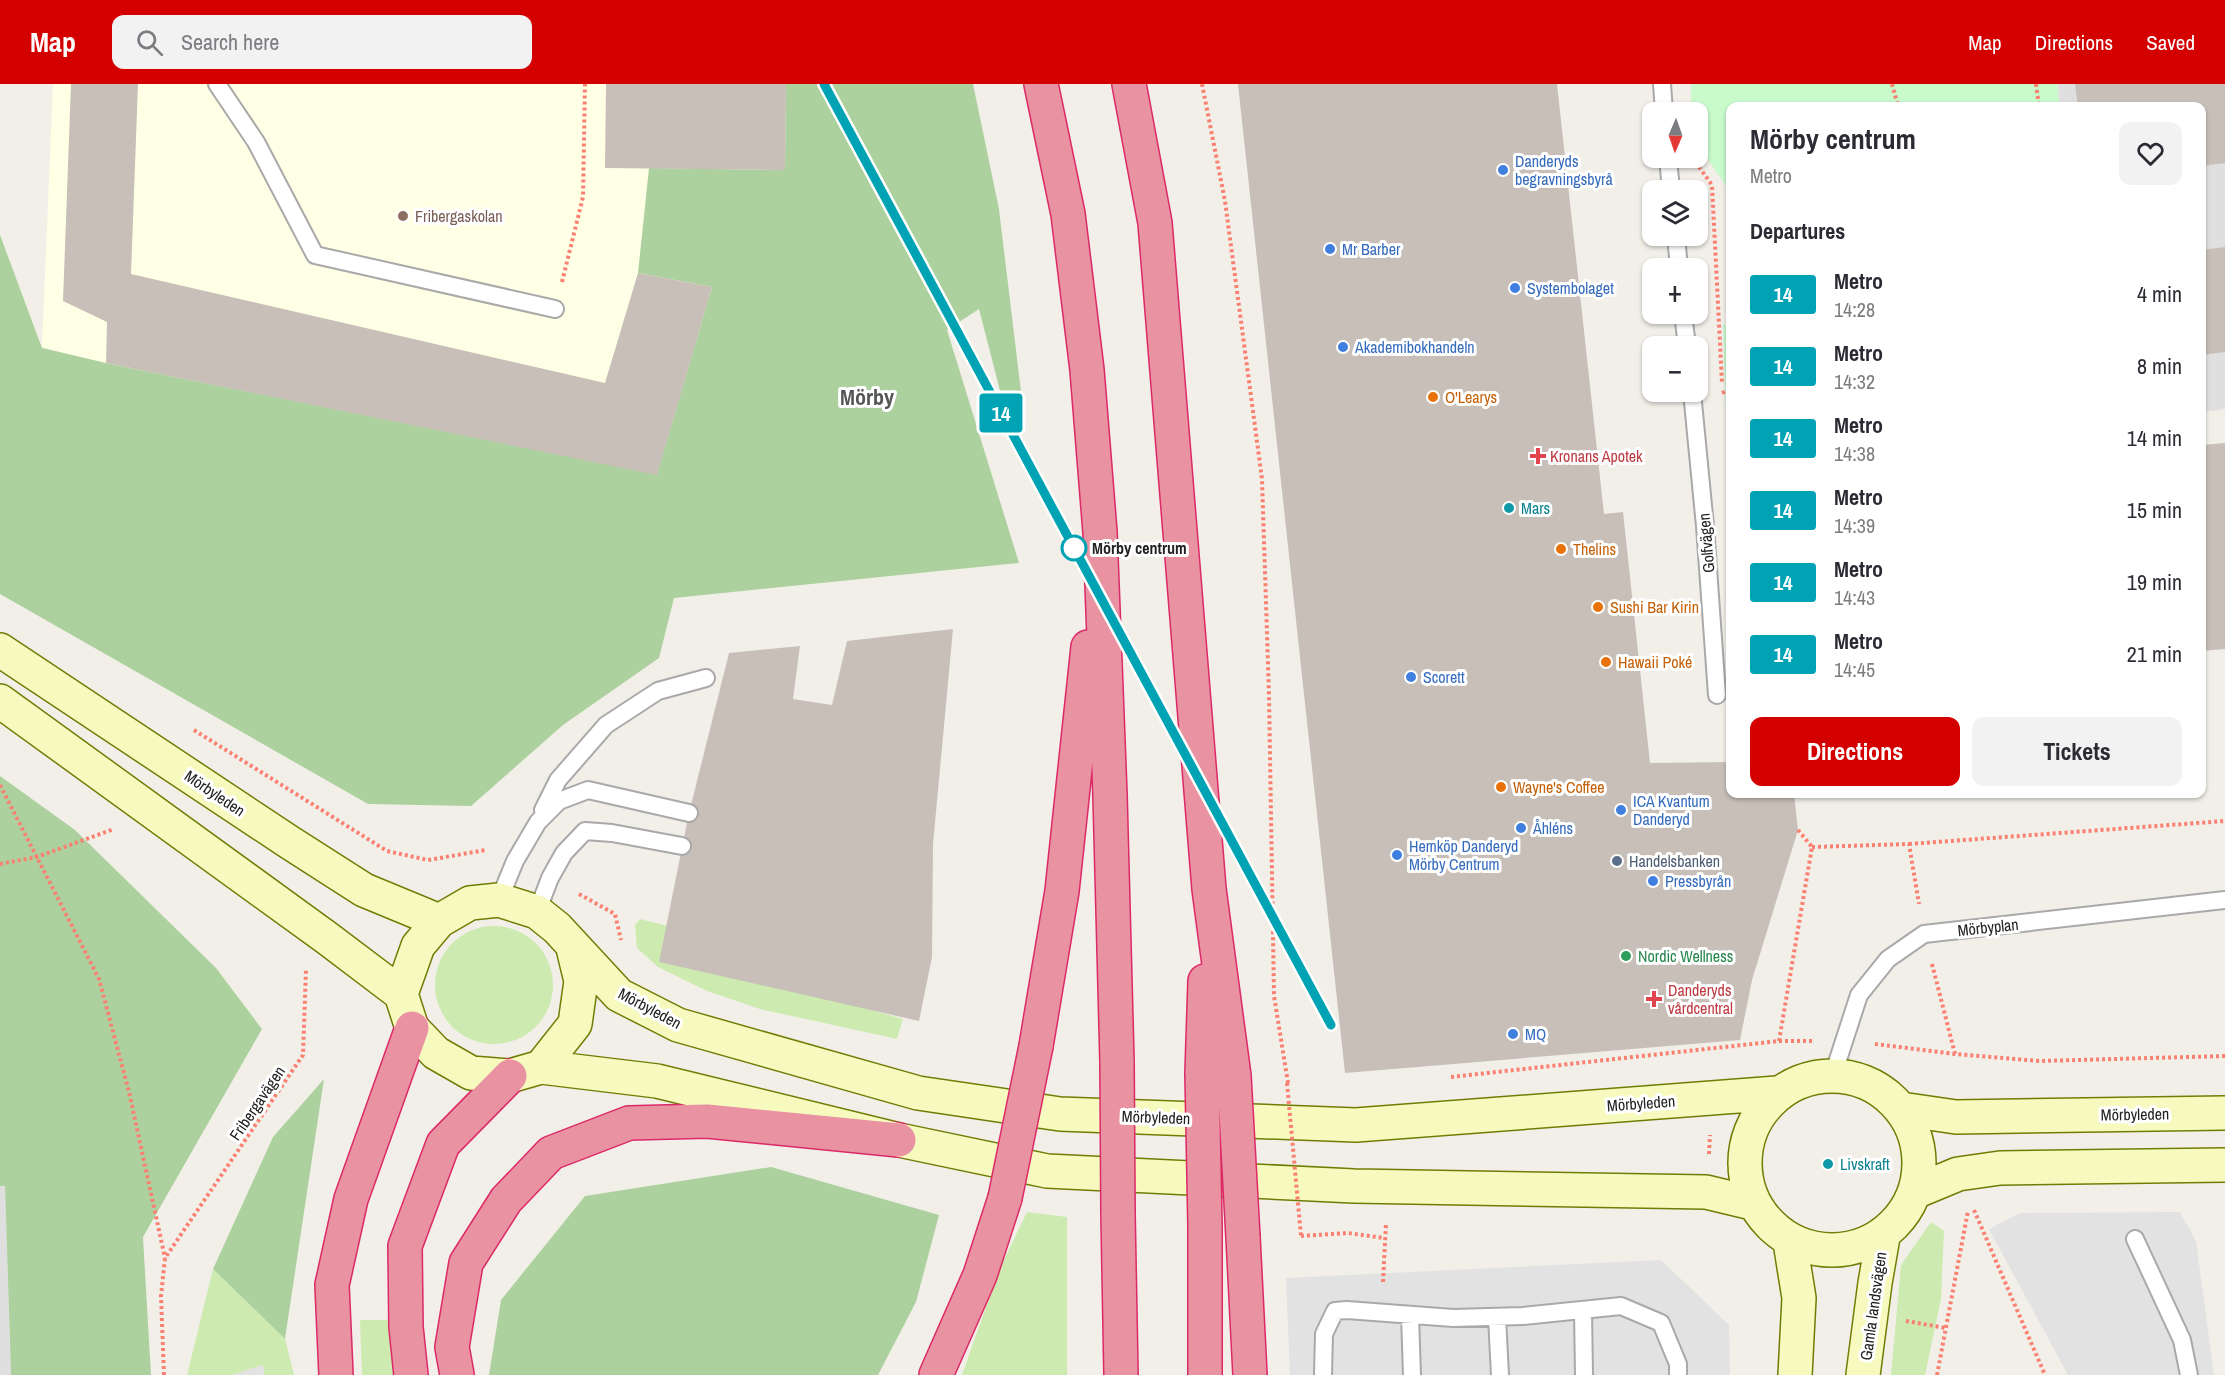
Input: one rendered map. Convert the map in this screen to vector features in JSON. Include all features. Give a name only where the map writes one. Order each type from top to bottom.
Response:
[{"type":"highway","points":[[1041,84],[1068,214],[1087,370],[1100,532],[1117,1062],[1121,1375]]},
{"type":"highway","points":[[1129,84],[1155,223],[1209,889],[1234,1076],[1251,1375]]},
{"type":"highway","points":[[936,1375],[980,1275],[1005,1198],[1036,1046],[1062,891],[1100,532]]},
{"type":"highway","points":[[1205,1375],[1202,1073],[1209,889]]},
{"type":"highway","points":[[336,1375],[332,1285],[351,1199],[412,1028]]},
{"type":"highway","points":[[411,1375],[406,1327],[405,1246],[443,1144],[510,1076]]},
{"type":"highway","points":[[457,1375],[452,1347],[466,1263],[506,1200],[552,1153],[629,1123],[707,1121],[899,1140]]},
{"type":"street","name":"Mörbyleden","points":[[0,650],[364,890],[439,921]]},
{"type":"street","points":[[0,701],[401,994],[412,1028],[436,1053],[471,1073],[510,1076],[541,1067],[657,1081],[899,1140],[1047,1171],[1354,1186],[1706,1192],[1752,1203]]},
{"type":"street","points":[[401,994],[418,946],[439,921],[470,903],[499,900],[537,912],[557,928],[573,948],[581,981],[575,1024],[541,1067]]},
{"type":"street","name":"Mörbyleden","points":[[573,948],[619,995],[678,1025],[918,1093],[1060,1114],[1356,1125],[1777,1093]]},
{"type":"street","points":[[1833,1075],[1849,1078],[1877,1089],[1901,1109],[1913,1131],[1920,1161],[1917,1191],[1902,1218],[1883,1237],[1854,1247],[1819,1247],[1790,1242],[1767,1226],[1752,1203],[1744,1168],[1750,1130],[1777,1093],[1798,1080],[1833,1075]]},
{"type":"street","name":"Mörbyleden","points":[[1901,1109],[1956,1116],[2225,1113]]},
{"type":"street","points":[[1917,1191],[1959,1174],[2000,1168],[2225,1165]]},
{"type":"street","name":"Gamla landsvägen","points":[[1863,1375],[1883,1237]]},
{"type":"street","points":[[1790,1242],[1799,1298],[1795,1375]]},
{"type":"lane","points":[[217,84],[256,142],[315,255],[555,309]]},
{"type":"lane","points":[[1662,84],[1663,102]]},
{"type":"lane","name":"Golfvägen","points":[[1693,402],[1718,695]]},
{"type":"lane","points":[[499,900],[515,861],[538,822],[558,780],[606,725],[658,691],[706,678]]},
{"type":"lane","points":[[538,822],[559,801],[588,790],[689,813]]},
{"type":"lane","points":[[537,912],[550,878],[564,853],[585,831],[612,833],[682,846]]},
{"type":"lane","name":"Mörbyplan","points":[[1833,1075],[1859,995],[1888,959],[1924,934],[2225,900]]},
{"type":"lane","points":[[2135,1239],[2182,1340],[2188,1375]]},
{"type":"lane","points":[[1323,1375],[1324,1334],[1335,1311],[1453,1318],[1583,1311],[1621,1306],[1661,1323],[1678,1364],[1678,1375]]},
{"type":"lane","points":[[1583,1311],[1584,1375]]},
{"type":"lane","points":[[1410,1315],[1412,1375]]},
{"type":"lane","points":[[1497,1317],[1500,1375]]},
{"type":"path","points":[[555,309],[584,197],[585,84]]},
{"type":"path","points":[[1202,84],[1225,201],[1262,479],[1269,695],[1274,996],[1287,1083],[1301,1236],[1348,1233],[1384,1238]]},
{"type":"path","points":[[1892,84],[1897,102]]},
{"type":"path","points":[[2036,84],[2038,102]]},
{"type":"path","points":[[1699,168],[1712,185],[1722,393]]},
{"type":"path","points":[[1708,393],[1726,391]]},
{"type":"path","points":[[189,727],[387,851],[428,860],[492,849],[515,861]]},
{"type":"path","points":[[0,785],[99,980],[129,1092],[165,1258]]},
{"type":"path","points":[[1909,844],[2225,821]]},
{"type":"path","points":[[0,864],[37,857],[122,826]]},
{"type":"path","points":[[1779,1041],[1812,847],[1797,830]]},
{"type":"path","points":[[364,890],[387,851]]},
{"type":"path","points":[[550,878],[615,914],[622,945]]},
{"type":"path","name":"Fribergavägen","points":[[164,1375],[161,1296],[165,1258],[303,1055],[306,962],[327,938]]},
{"type":"path","points":[[1448,1077],[1779,1041],[1842,1042],[2040,1061],[2225,1056]]},
{"type":"path","points":[[1278,1094],[1290,1095]]},
{"type":"path","points":[[1937,1375],[1970,1201],[2045,1375]]},
{"type":"path","points":[[1900,1320],[1946,1328]]},
{"type":"shaded area","name":"Fribergaskolan","points":[[53,84],[765,84],[742,528],[42,347]]},
{"type":"shaded area","points":[[2057,84],[2225,84],[2225,409],[2206,411],[2206,102],[2059,102]]},
{"type":"shaded area","points":[[0,1186],[5,1186],[11,1375],[0,1375]]},
{"type":"shaded area","points":[[2180,1212],[2196,1241],[2214,1375],[2068,1375],[1989,1229],[2020,1213]]},
{"type":"shaded area","points":[[1661,1260],[1729,1325],[1730,1375],[1290,1375],[1286,1278]]},
{"type":"shaded area","points":[[263,1365],[264,1375],[232,1375]]},
{"type":"green space","points":[[786,84],[973,84],[999,209],[1024,417],[1006,414],[979,309],[947,330],[1019,563],[674,598],[659,658],[563,725],[471,806],[368,804],[0,594],[0,235],[42,348],[106,363],[657,474],[712,287],[638,273],[649,168],[785,170]]},
{"type":"green space","points":[[1691,84],[2057,84],[2059,102],[1726,102],[1726,186],[1708,160],[1708,102],[1691,102]]},
{"type":"green space","points":[[1723,324],[1726,326],[1726,413]]},
{"type":"green space","points":[[0,776],[75,830],[216,968],[262,1029],[143,1237],[151,1375],[11,1375],[5,1186],[0,1186]]},
{"type":"green space","points":[[640,919],[667,926],[748,975],[903,1019],[897,1039],[760,1009],[707,991],[658,967],[637,948],[635,925]]},
{"type":"green space","points":[[494,926],[516,931],[536,943],[548,963],[553,985],[548,1007],[536,1027],[516,1039],[494,1044],[472,1039],[452,1027],[440,1007],[435,985],[440,963],[452,943],[472,931]]},
{"type":"green space","points":[[324,1079],[285,1339],[213,1269],[273,1137]]},
{"type":"green space","points":[[771,1167],[939,1215],[916,1302],[878,1375],[489,1375],[501,1300],[585,1196]]},
{"type":"green space","points":[[1027,1212],[1067,1217],[1067,1375],[962,1375],[999,1270]]},
{"type":"green space","points":[[1931,1222],[1944,1231],[1941,1299],[1925,1375],[1891,1375],[1901,1265]]},
{"type":"green space","points":[[213,1269],[285,1339],[294,1375],[264,1375],[263,1365],[232,1375],[187,1375]]},
{"type":"green space","points":[[360,1320],[388,1320],[395,1375],[362,1375]]},
{"type":"building","points":[[71,84],[138,84],[131,274],[605,383],[638,273],[712,287],[657,475],[106,363],[107,322],[63,301]]},
{"type":"building","points":[[606,84],[786,84],[785,170],[605,168]]},
{"type":"building","points":[[1238,84],[1557,84],[1604,514],[1623,512],[1650,763],[1726,762],[1726,798],[1794,798],[1798,830],[1752,980],[1740,1040],[1345,1073]]},
{"type":"building","points":[[2075,84],[2225,84],[2225,163],[2206,165],[2206,102],[2077,102]]},
{"type":"building","points":[[2225,247],[2225,352],[2206,354],[2206,249]]},
{"type":"building","points":[[2225,443],[2225,649],[2206,651],[2206,445]]},
{"type":"building","points":[[953,629],[933,844],[932,957],[919,1021],[659,962],[689,813],[729,653],[800,646],[793,699],[832,705],[847,641]]},
{"type":"metro line","name":"14","points":[[824,84],[1331,1025]]},
{"type":"place","name":"Danderyds begravningsbyrå","points":[[1503,170]]},
{"type":"place","name":"Fribergaskolan","points":[[403,216]]},
{"type":"place","name":"Mr Barber","points":[[1330,249]]},
{"type":"place","name":"Systembolaget","points":[[1515,288]]},
{"type":"place","name":"Akademibokhandeln","points":[[1343,347]]},
{"type":"place","name":"O'Learys","points":[[1433,397]]},
{"type":"place","name":"Kronans Apotek","points":[[1538,456]]},
{"type":"place","name":"Mars","points":[[1509,508]]},
{"type":"place","name":"Mörby centrum","points":[[1074,548]]},
{"type":"place","name":"Thelins","points":[[1561,549]]},
{"type":"place","name":"Sushi Bar Kirin","points":[[1598,607]]},
{"type":"place","name":"Hawaii Poké","points":[[1606,662]]},
{"type":"place","name":"Scorett","points":[[1411,677]]},
{"type":"place","name":"Wayne's Coffee","points":[[1501,787]]},
{"type":"place","name":"ICA Kvantum Danderyd","points":[[1621,810]]},
{"type":"place","name":"Åhléns","points":[[1521,828]]},
{"type":"place","name":"Hemköp Danderyd Mörby Centrum","points":[[1397,855]]},
{"type":"place","name":"Handelsbanken","points":[[1617,861]]},
{"type":"place","name":"Pressbyrån","points":[[1653,881]]},
{"type":"place","name":"Nordic Wellness","points":[[1626,956]]},
{"type":"place","name":"Danderyds vårdcentral","points":[[1654,999]]},
{"type":"place","name":"MQ","points":[[1513,1034]]},
{"type":"place","name":"Livskraft","points":[[1828,1164]]},
{"type":"district","name":"Mörby","points":[[867,397]]}]
